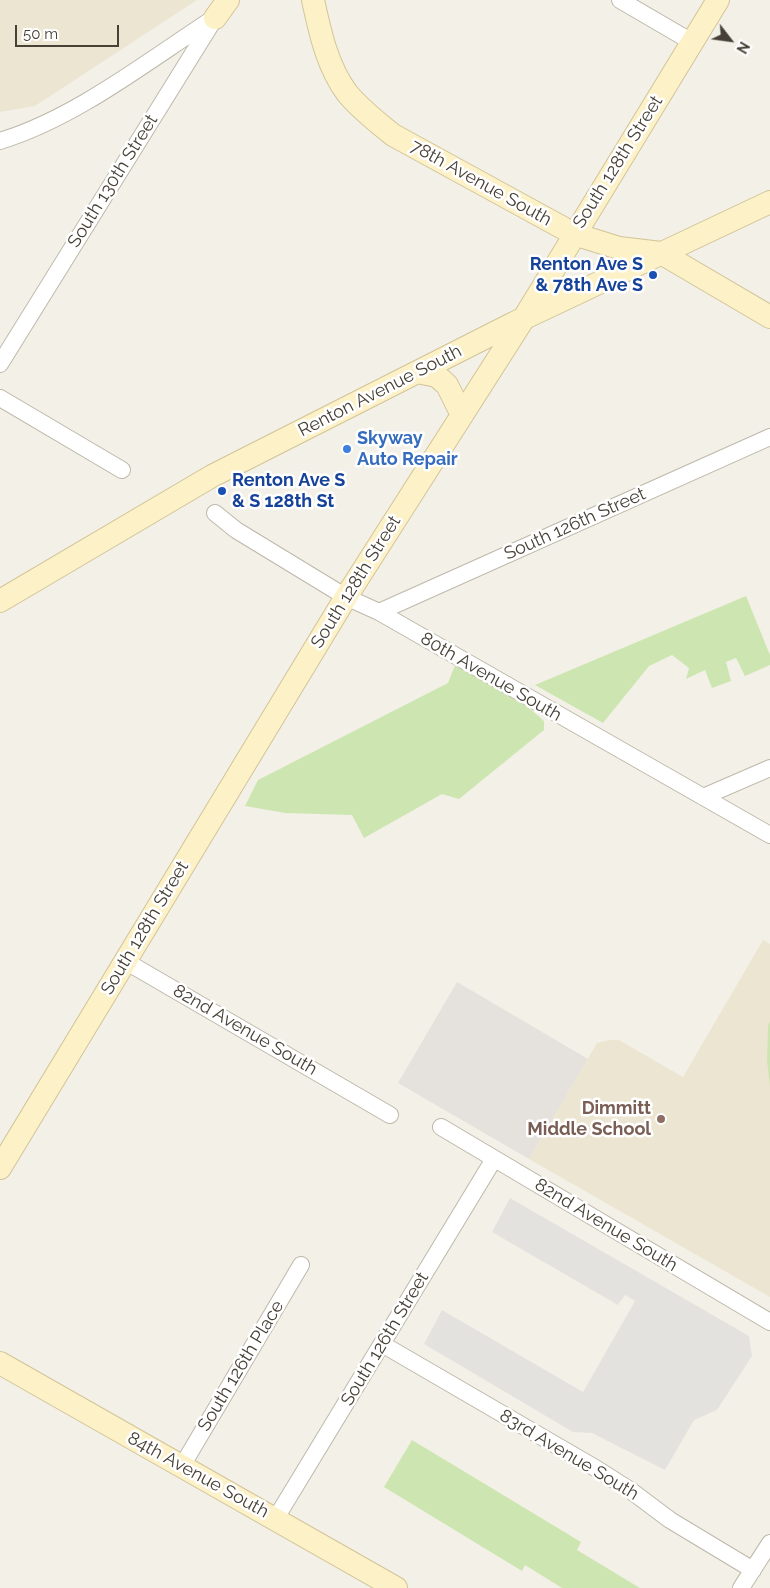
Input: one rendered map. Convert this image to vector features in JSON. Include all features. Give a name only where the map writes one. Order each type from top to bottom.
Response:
[{"type":"street","name":"South 130th Street","points":[[0,364],[228,0]]},
{"type":"street","name":"78th Avenue South","points":[[313,0],[324,46],[347,93],[368,115],[392,135],[574,234],[619,248],[660,253],[770,317]]},
{"type":"street","points":[[620,0],[692,42]]},
{"type":"street","name":"South 128th Street","points":[[0,1168],[346,597],[524,318],[718,0]]},
{"type":"street","points":[[0,141],[15,137],[62,115],[215,18]]},
{"type":"street","name":"Renton Avenue South","points":[[0,602],[212,476],[524,318],[770,202]]},
{"type":"street","points":[[417,372],[437,376],[447,385],[462,416]]},
{"type":"street","points":[[0,398],[122,470]]},
{"type":"street","name":"South 126th Street","points":[[379,612],[770,437]]},
{"type":"street","name":"80th Avenue South","points":[[215,514],[236,530],[346,597],[379,612],[770,835]]},
{"type":"street","points":[[704,797],[770,768]]},
{"type":"street","name":"82nd Avenue South","points":[[126,961],[390,1115]]},
{"type":"street","name":"82nd Avenue South","points":[[441,1127],[770,1322]]},
{"type":"street","name":"South 126th Street","points":[[276,1518],[494,1159]]},
{"type":"street","name":"South 126th Place","points":[[182,1466],[301,1266]]},
{"type":"street","name":"83rd Avenue South","points":[[382,1344],[630,1490],[670,1520],[753,1570]]},
{"type":"street","name":"84th Avenue South","points":[[0,1363],[276,1518],[396,1588]]},
{"type":"street","points":[[742,1588],[770,1543]]},
{"type":"shaded area","points":[[0,0],[197,0],[35,106],[0,112]]},
{"type":"shaded area","name":"Dimmitt Middle School","points":[[763,940],[770,944],[770,1297],[529,1159],[597,1043],[619,1040],[683,1077]]},
{"type":"shaded area","points":[[457,982],[588,1059],[529,1159],[398,1083]]},
{"type":"shaded area","points":[[510,1198],[749,1336],[752,1356],[717,1410],[694,1420],[665,1470],[592,1433],[573,1432],[424,1344],[442,1310],[583,1392],[635,1301],[625,1295],[618,1305],[492,1232]]},
{"type":"green space","points":[[746,596],[770,655],[770,665],[745,676],[736,658],[726,662],[731,681],[712,688],[705,670],[686,679],[689,668],[672,655],[649,666],[603,723],[535,685]]},
{"type":"green space","points":[[455,665],[529,708],[544,721],[544,730],[459,799],[442,794],[364,838],[352,815],[285,813],[245,806],[258,780],[448,683]]},
{"type":"green space","points":[[770,1021],[770,1087],[767,1060],[768,1026]]},
{"type":"green space","points":[[412,1440],[581,1542],[577,1550],[640,1588],[562,1588],[525,1565],[522,1571],[384,1487]]},
{"type":"place","name":"Renton Ave S & 78th Ave S","points":[[653,275]]},
{"type":"place","name":"Skyway Auto Repair","points":[[347,449]]},
{"type":"place","name":"Renton Ave S & S 128th St","points":[[222,491]]},
{"type":"place","name":"Dimmitt Middle School","points":[[661,1119]]}]
